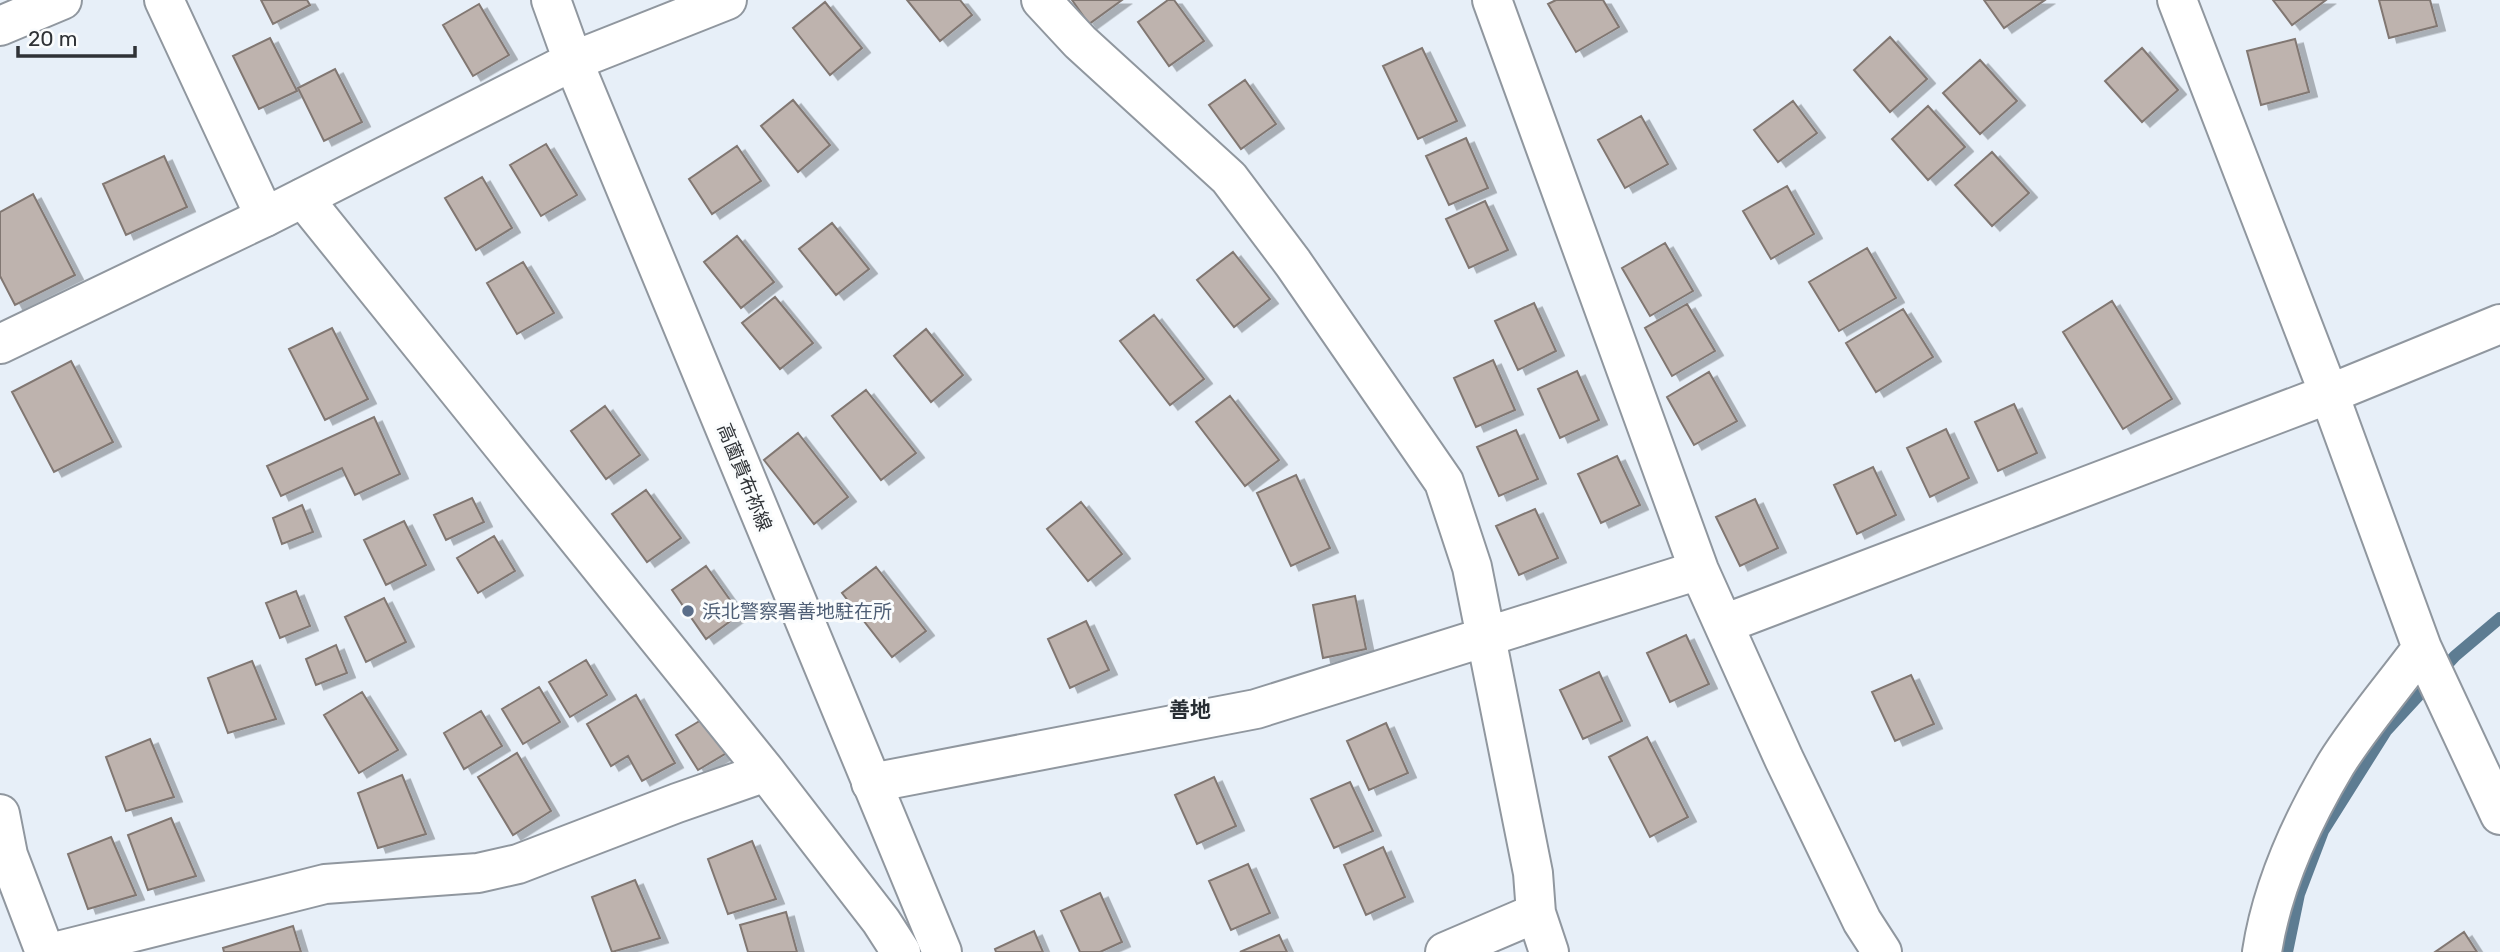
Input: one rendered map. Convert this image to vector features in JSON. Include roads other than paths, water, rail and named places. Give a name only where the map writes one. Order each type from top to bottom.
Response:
[{"type":"street","points":[[0,26],[62,0]]},
{"type":"street","points":[[164,0],[265,217]]},
{"type":"street","name":"高薗貴布祢線","points":[[551,0],[573,61],[942,952]]},
{"type":"street","points":[[0,344],[265,217],[573,61],[727,0]]},
{"type":"street","points":[[1041,0],[1080,42],[1229,177],[1293,263],[1444,482],[1472,568],[1488,637],[1534,873],[1536,913],[1549,952]]},
{"type":"street","points":[[1492,0],[1699,570],[1796,784],[1862,921],[1882,952]]},
{"type":"street","points":[[2177,0],[2430,665],[2500,815]]},
{"type":"street","points":[[303,198],[766,772],[881,921],[901,952]]},
{"type":"street","points":[[1724,624],[2329,394],[2500,324]]},
{"type":"street","points":[[871,783],[1256,709],[1699,570]]},
{"type":"street","points":[[2263,952],[2266,930],[2290,851],[2337,763],[2430,665]]},
{"type":"street","points":[[54,952],[325,884],[478,873],[518,864],[766,772]]},
{"type":"street","points":[[0,814],[8,855],[46,952]]},
{"type":"street","points":[[1445,952],[1536,913]]},
{"type":"waterway","points":[[2287,952],[2299,894],[2323,831],[2386,731],[2455,656],[2500,618]]},
{"type":"place","name":"浜北警察署善地駐在所","points":[[688,611]]},
{"type":"district","name":"善地","points":[[1190,710]]}]
